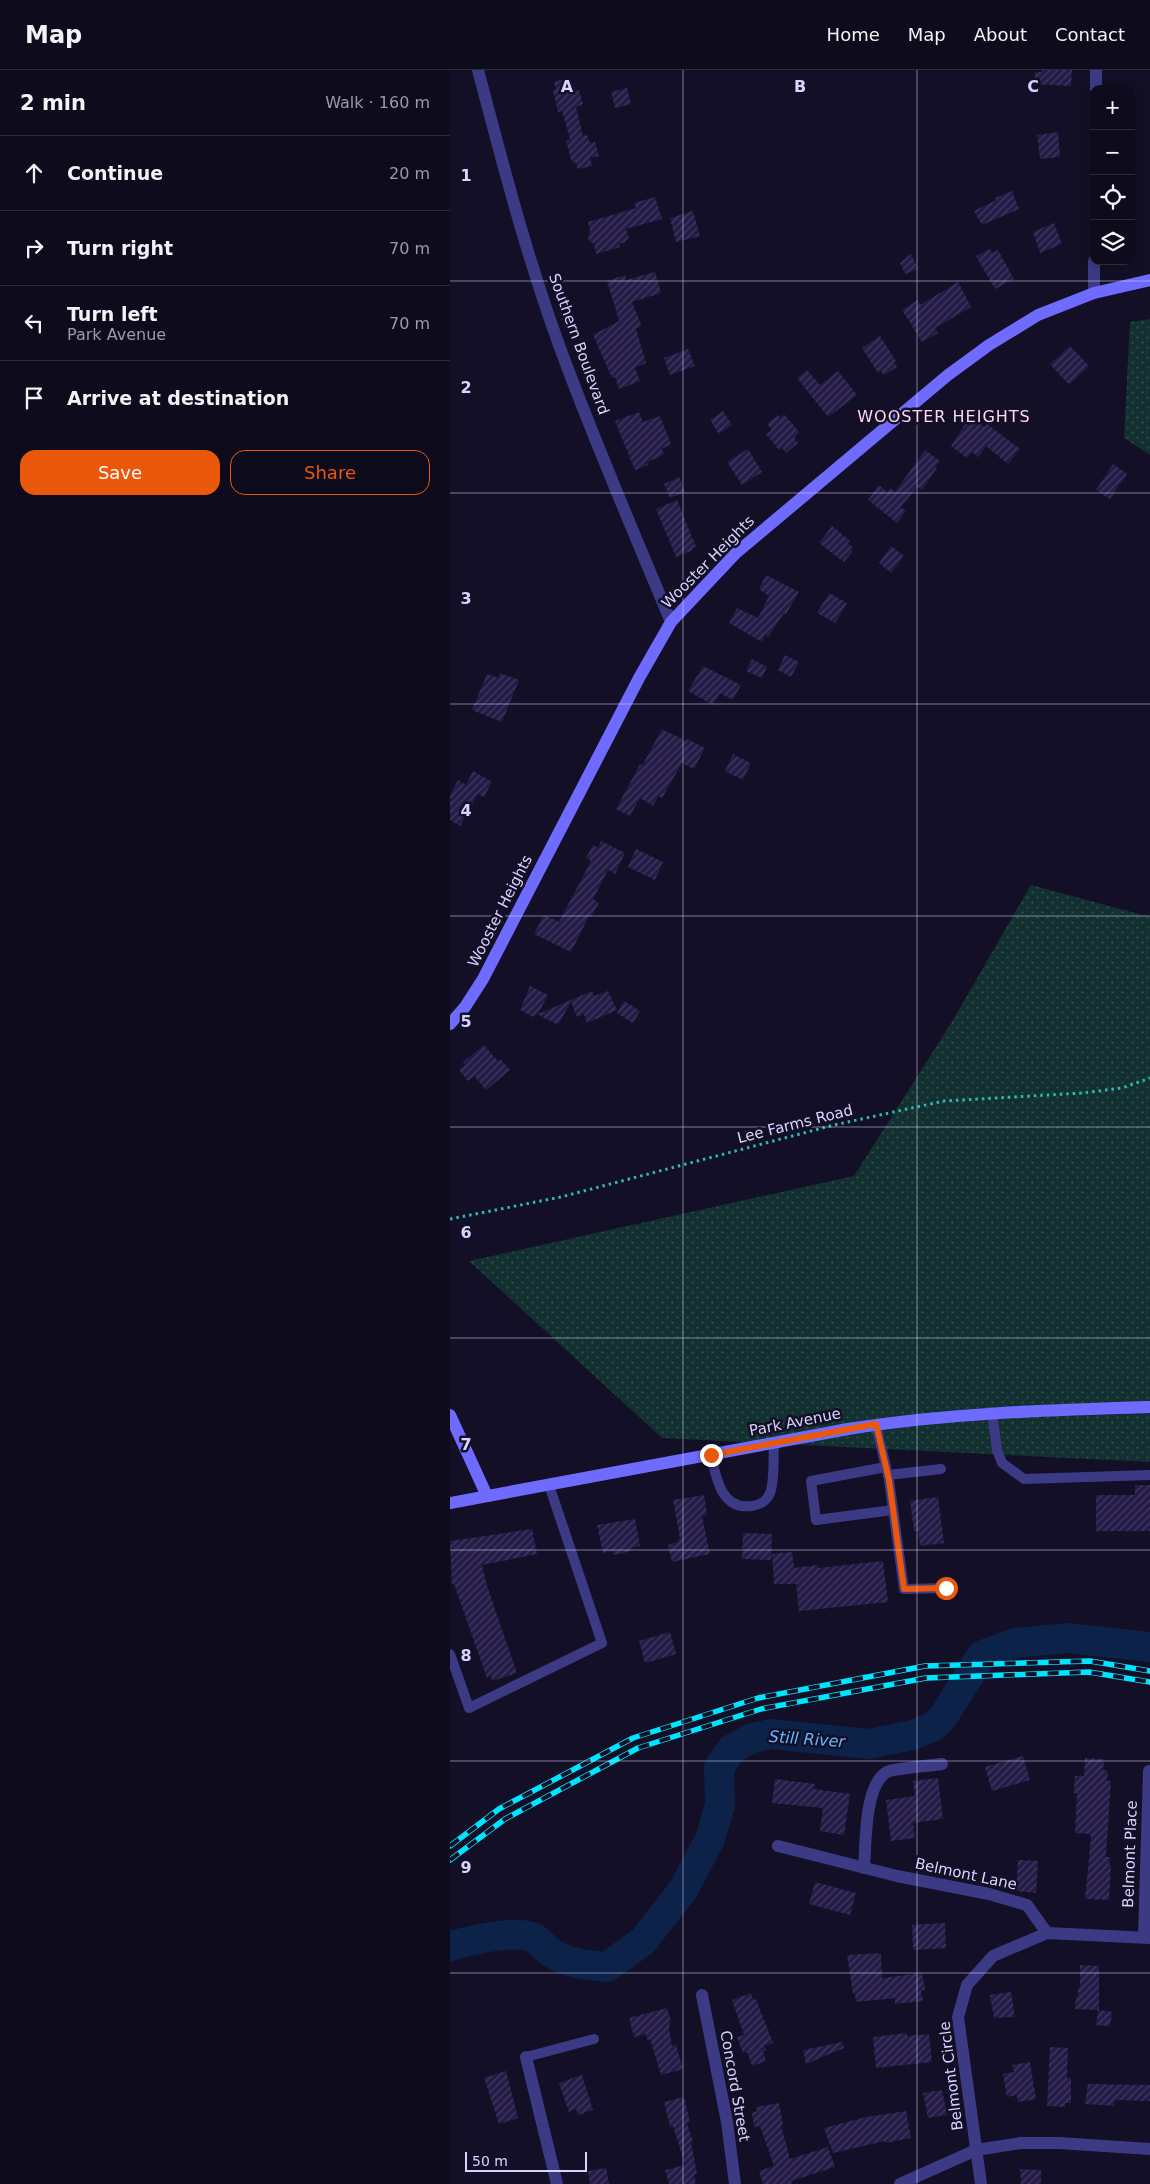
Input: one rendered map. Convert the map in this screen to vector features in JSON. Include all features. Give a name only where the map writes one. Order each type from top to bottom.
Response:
[{"type":"main road","name":"Wooster Heights","points":[[450,1024],[465,1007],[483,979],[639,678],[671,622],[736,553],[948,376],[988,345],[1038,315],[1094,292],[1150,280]]},
{"type":"main road","name":"Park Avenue","points":[[450,1503],[910,1419],[992,1412],[1150,1408]]},
{"type":"main road","points":[[450,1415],[487,1496]]},
{"type":"street","name":"Southern Boulevard","points":[[478,70],[531,258],[570,376],[671,622]]},
{"type":"street","points":[[1096,70],[1096,85]]},
{"type":"street","points":[[1094,265],[1094,292]]},
{"type":"street","points":[[864,1868],[870,1796],[876,1783],[888,1772],[942,1764]]},
{"type":"street","name":"Belmont Place","points":[[1147,1937],[1149,1771]]},
{"type":"street","name":"Belmont Lane","points":[[778,1846],[897,1876],[989,1894],[1027,1905],[1047,1932]]},
{"type":"street","name":"Belmont Circle","points":[[981,2184],[958,2017],[967,1985],[993,1956],[1047,1932],[1147,1937]]},
{"type":"street","name":"Concord Street","points":[[702,1995],[727,2122],[735,2184]]},
{"type":"street","points":[[526,2057],[557,2184]]},
{"type":"street","points":[[900,2184],[976,2150],[1021,2143],[1059,2143],[1150,2149]]},
{"type":"lane","points":[[992,1412],[996,1450],[1002,1463],[1024,1479],[1150,1475]]},
{"type":"lane","points":[[876,1424],[894,1510],[904,1589],[946,1588]]},
{"type":"lane","points":[[711,1455],[718,1482],[729,1501],[742,1506],[753,1506],[768,1498],[771,1491],[774,1443]]},
{"type":"lane","points":[[894,1510],[816,1520],[811,1481],[887,1471],[941,1469]]},
{"type":"lane","points":[[450,1654],[468,1708],[602,1643],[549,1485]]},
{"type":"lane","points":[[526,2057],[594,2039]]},
{"type":"path","name":"Lee Farms Road","points":[[450,1219],[561,1197],[824,1128],[944,1101],[1083,1093],[1122,1088],[1150,1078]]},
{"type":"green space","points":[[1150,319],[1150,455],[1124,438],[1130,322]]},
{"type":"green space","points":[[1031,885],[1150,917],[1150,1462],[662,1438],[469,1261],[854,1176],[953,1020]]},
{"type":"building","points":[[1042,70],[1072,70],[1071,86],[1034,84],[1035,72],[1042,72]]},
{"type":"building","points":[[568,78],[570,85],[574,84],[575,91],[579,90],[583,104],[576,107],[583,136],[587,135],[590,143],[595,142],[599,156],[590,158],[592,166],[578,169],[575,162],[572,162],[566,141],[570,139],[562,111],[558,112],[553,90],[556,89],[554,82]]},
{"type":"building","points":[[627,88],[631,104],[615,108],[611,92]]},
{"type":"building","points":[[1058,132],[1060,157],[1040,159],[1037,135]]},
{"type":"building","points":[[1012,191],[1019,209],[982,225],[974,211],[996,200],[995,198]]},
{"type":"building","points":[[655,197],[662,219],[626,229],[629,239],[619,244],[620,247],[596,254],[594,244],[588,240],[590,230],[588,222],[636,208],[634,203]]},
{"type":"building","points":[[693,211],[700,236],[676,242],[670,218]]},
{"type":"building","points":[[1054,223],[1062,244],[1040,253],[1033,232]]},
{"type":"building","points":[[990,249],[992,253],[998,250],[1014,279],[995,289],[976,256]]},
{"type":"building","points":[[911,254],[918,269],[905,274],[900,263]]},
{"type":"building","points":[[655,272],[661,293],[632,302],[641,324],[636,329],[646,363],[635,368],[640,381],[619,389],[615,377],[612,378],[593,335],[619,321],[607,281],[625,275],[626,280]]},
{"type":"building","points":[[958,282],[971,307],[935,328],[938,333],[922,342],[902,310],[918,300],[920,305]]},
{"type":"building","points":[[880,336],[896,361],[894,362],[897,367],[884,375],[881,371],[878,373],[862,348]]},
{"type":"building","points":[[1070,346],[1089,366],[1069,385],[1050,364]]},
{"type":"building","points":[[688,349],[695,366],[670,375],[664,358]]},
{"type":"building","points":[[807,370],[820,385],[838,371],[857,395],[828,417],[797,378]]},
{"type":"building","points":[[723,411],[732,425],[719,434],[710,420]]},
{"type":"building","points":[[639,412],[643,422],[660,416],[671,444],[662,449],[664,454],[647,462],[648,465],[635,470],[615,421]]},
{"type":"building","points":[[784,414],[799,432],[794,438],[798,443],[786,453],[782,448],[779,450],[766,434],[772,430],[767,424],[778,415],[780,418]]},
{"type":"building","points":[[974,419],[985,427],[987,424],[1020,449],[1008,464],[986,446],[978,457],[972,452],[967,458],[951,446],[966,423],[969,425]]},
{"type":"building","points":[[748,449],[762,472],[742,485],[727,462]]},
{"type":"building","points":[[925,450],[940,461],[922,490],[917,487],[901,507],[906,511],[897,523],[868,500],[879,485],[887,492],[890,488],[895,492]]},
{"type":"building","points":[[1113,464],[1127,474],[1110,499],[1096,490]]},
{"type":"building","points":[[679,477],[685,492],[670,498],[664,484]]},
{"type":"building","points":[[677,500],[696,547],[676,557],[656,509]]},
{"type":"building","points":[[832,526],[850,541],[847,543],[853,547],[851,550],[853,551],[844,562],[819,543]]},
{"type":"building","points":[[891,546],[904,556],[891,573],[879,563]]},
{"type":"building","points":[[766,575],[799,592],[786,614],[784,613],[768,637],[765,635],[762,642],[729,623],[737,608],[758,618],[769,596],[759,589]]},
{"type":"building","points":[[829,593],[847,603],[835,623],[817,613]]},
{"type":"building","points":[[785,655],[799,662],[791,677],[778,670]]},
{"type":"building","points":[[752,659],[767,667],[762,678],[746,671]]},
{"type":"building","points":[[703,666],[741,685],[733,700],[720,693],[713,705],[688,691]]},
{"type":"building","points":[[500,673],[519,680],[502,722],[472,710],[487,674],[498,678]]},
{"type":"building","points":[[662,729],[705,748],[694,769],[682,763],[662,798],[658,796],[653,806],[640,798],[630,816],[616,809],[640,764],[642,766]]},
{"type":"building","points":[[733,754],[751,763],[743,780],[725,771]]},
{"type":"building","points":[[473,771],[492,782],[484,797],[478,794],[460,826],[450,820],[450,795],[458,780],[466,785]]},
{"type":"building","points":[[601,841],[625,853],[615,874],[608,870],[593,899],[599,903],[591,917],[589,916],[571,952],[534,934],[544,915],[559,922],[591,861],[586,858],[593,845],[598,848]]},
{"type":"building","points":[[636,849],[663,862],[655,880],[628,867]]},
{"type":"building","points":[[530,986],[548,995],[538,1014],[592,991],[594,996],[608,991],[617,1010],[587,1023],[584,1014],[577,1017],[571,1002],[558,1025],[537,1014],[533,1017],[520,1010]]},
{"type":"building","points":[[624,1001],[640,1011],[633,1023],[617,1013]]},
{"type":"building","points":[[484,1045],[498,1061],[500,1059],[510,1070],[486,1090],[474,1076],[468,1081],[459,1070],[465,1065],[463,1062]]},
{"type":"building","points":[[1135,1485],[1150,1485],[1150,1531],[1096,1531],[1096,1495],[1135,1495]]},
{"type":"building","points":[[704,1495],[707,1515],[702,1516],[710,1554],[672,1562],[668,1545],[678,1542],[677,1540],[680,1539],[673,1500]]},
{"type":"building","points":[[938,1497],[944,1543],[920,1546],[918,1531],[914,1531],[910,1501]]},
{"type":"building","points":[[635,1519],[640,1546],[631,1548],[631,1551],[614,1555],[613,1551],[603,1553],[597,1525]]},
{"type":"building","points":[[532,1529],[537,1554],[482,1565],[487,1586],[517,1673],[492,1681],[491,1676],[487,1678],[454,1584],[452,1584],[450,1541]]},
{"type":"building","points":[[743,1533],[772,1534],[771,1560],[742,1559]]},
{"type":"building","points":[[792,1552],[794,1568],[818,1565],[818,1568],[883,1561],[888,1602],[799,1611],[796,1584],[774,1584],[772,1554]]},
{"type":"building","points":[[670,1632],[676,1654],[645,1663],[639,1641]]},
{"type":"building","points":[[1023,1756],[1030,1780],[992,1791],[985,1767]]},
{"type":"building","points":[[1085,1758],[1104,1759],[1103,1770],[1108,1771],[1107,1781],[1111,1781],[1106,1857],[1110,1857],[1109,1865],[1111,1865],[1109,1900],[1085,1899],[1091,1837],[1090,1834],[1075,1833],[1077,1793],[1074,1793],[1075,1776],[1084,1776]]},
{"type":"building","points":[[938,1778],[943,1819],[913,1823],[915,1838],[891,1841],[886,1800],[915,1796],[913,1781]]},
{"type":"building","points":[[775,1779],[815,1784],[814,1789],[850,1794],[844,1835],[820,1831],[823,1808],[772,1803]]},
{"type":"building","points":[[1018,1860],[1038,1861],[1036,1893],[1016,1891]]},
{"type":"building","points":[[815,1882],[856,1893],[850,1915],[809,1904]]},
{"type":"building","points":[[945,1923],[946,1948],[913,1950],[912,1925]]},
{"type":"building","points":[[881,1953],[882,1978],[922,1973],[925,1990],[921,1990],[923,2001],[895,2004],[895,1998],[856,2002],[847,1955]]},
{"type":"building","points":[[1080,1965],[1099,1966],[1099,2010],[1112,2012],[1110,2026],[1096,2025],[1098,2010],[1075,2009],[1078,1988],[1080,1988]]},
{"type":"building","points":[[1011,1992],[1015,2017],[994,2018],[990,1995]]},
{"type":"building","points":[[751,1993],[753,2000],[756,1999],[773,2043],[764,2046],[766,2050],[763,2051],[766,2061],[752,2066],[747,2052],[743,2053],[737,2037],[744,2035],[732,2000]]},
{"type":"building","points":[[667,2008],[671,2021],[669,2027],[672,2046],[676,2045],[683,2069],[661,2075],[650,2039],[647,2040],[646,2034],[634,2037],[629,2018]]},
{"type":"building","points":[[907,2033],[907,2036],[929,2034],[932,2062],[876,2068],[873,2037]]},
{"type":"building","points":[[842,2042],[844,2048],[806,2064],[803,2050]]},
{"type":"building","points":[[1050,2047],[1068,2048],[1067,2078],[1071,2078],[1071,2103],[1065,2103],[1065,2107],[1047,2106]]},
{"type":"building","points":[[1030,2062],[1036,2099],[1018,2102],[1017,2095],[1007,2097],[1003,2074],[1014,2072],[1012,2065]]},
{"type":"building","points":[[506,2071],[518,2118],[499,2124],[484,2078]]},
{"type":"building","points":[[582,2075],[593,2110],[578,2115],[576,2109],[569,2112],[559,2083]]},
{"type":"building","points":[[1088,2084],[1150,2085],[1150,2101],[1115,2100],[1114,2106],[1085,2104]]},
{"type":"building","points":[[942,2090],[947,2115],[928,2118],[923,2093]]},
{"type":"building","points":[[684,2097],[690,2122],[687,2123],[693,2142],[691,2143],[697,2174],[694,2175],[696,2184],[669,2184],[665,2170],[685,2165],[673,2126],[670,2127],[664,2102]]},
{"type":"building","points":[[779,2103],[783,2125],[781,2125],[790,2159],[828,2147],[835,2167],[791,2181],[792,2184],[763,2184],[759,2171],[774,2166],[760,2126],[754,2127],[752,2113],[757,2111],[756,2107]]},
{"type":"building","points":[[906,2111],[911,2138],[885,2143],[885,2141],[833,2153],[824,2128],[866,2117]]},
{"type":"building","points":[[606,2168],[609,2184],[590,2184],[588,2171]]},
{"type":"building","points":[[1020,2169],[1041,2170],[1041,2184],[1021,2184]]},
{"type":"waterway","name":"Still River","points":[[450,1946],[505,1935],[526,1936],[536,1939],[549,1951],[565,1960],[607,1967],[643,1941],[683,1890],[710,1839],[720,1805],[719,1767],[732,1749],[752,1738],[771,1734],[868,1744],[913,1735],[934,1726],[943,1717],[982,1655],[1015,1643],[1068,1638],[1150,1647]]},
{"type":"railway","points":[[450,1846],[499,1809],[633,1738],[758,1698],[925,1666],[1090,1661],[1150,1671]]},
{"type":"railway","points":[[450,1860],[505,1819],[638,1748],[761,1709],[926,1678],[1089,1672],[1150,1682]]},
{"type":"district","name":"WOOSTER HEIGHTS","points":[[944,416]]},
{"type":"route","points":[[711,1455],[876,1424],[889,1480],[904,1589],[946,1588]]}]
